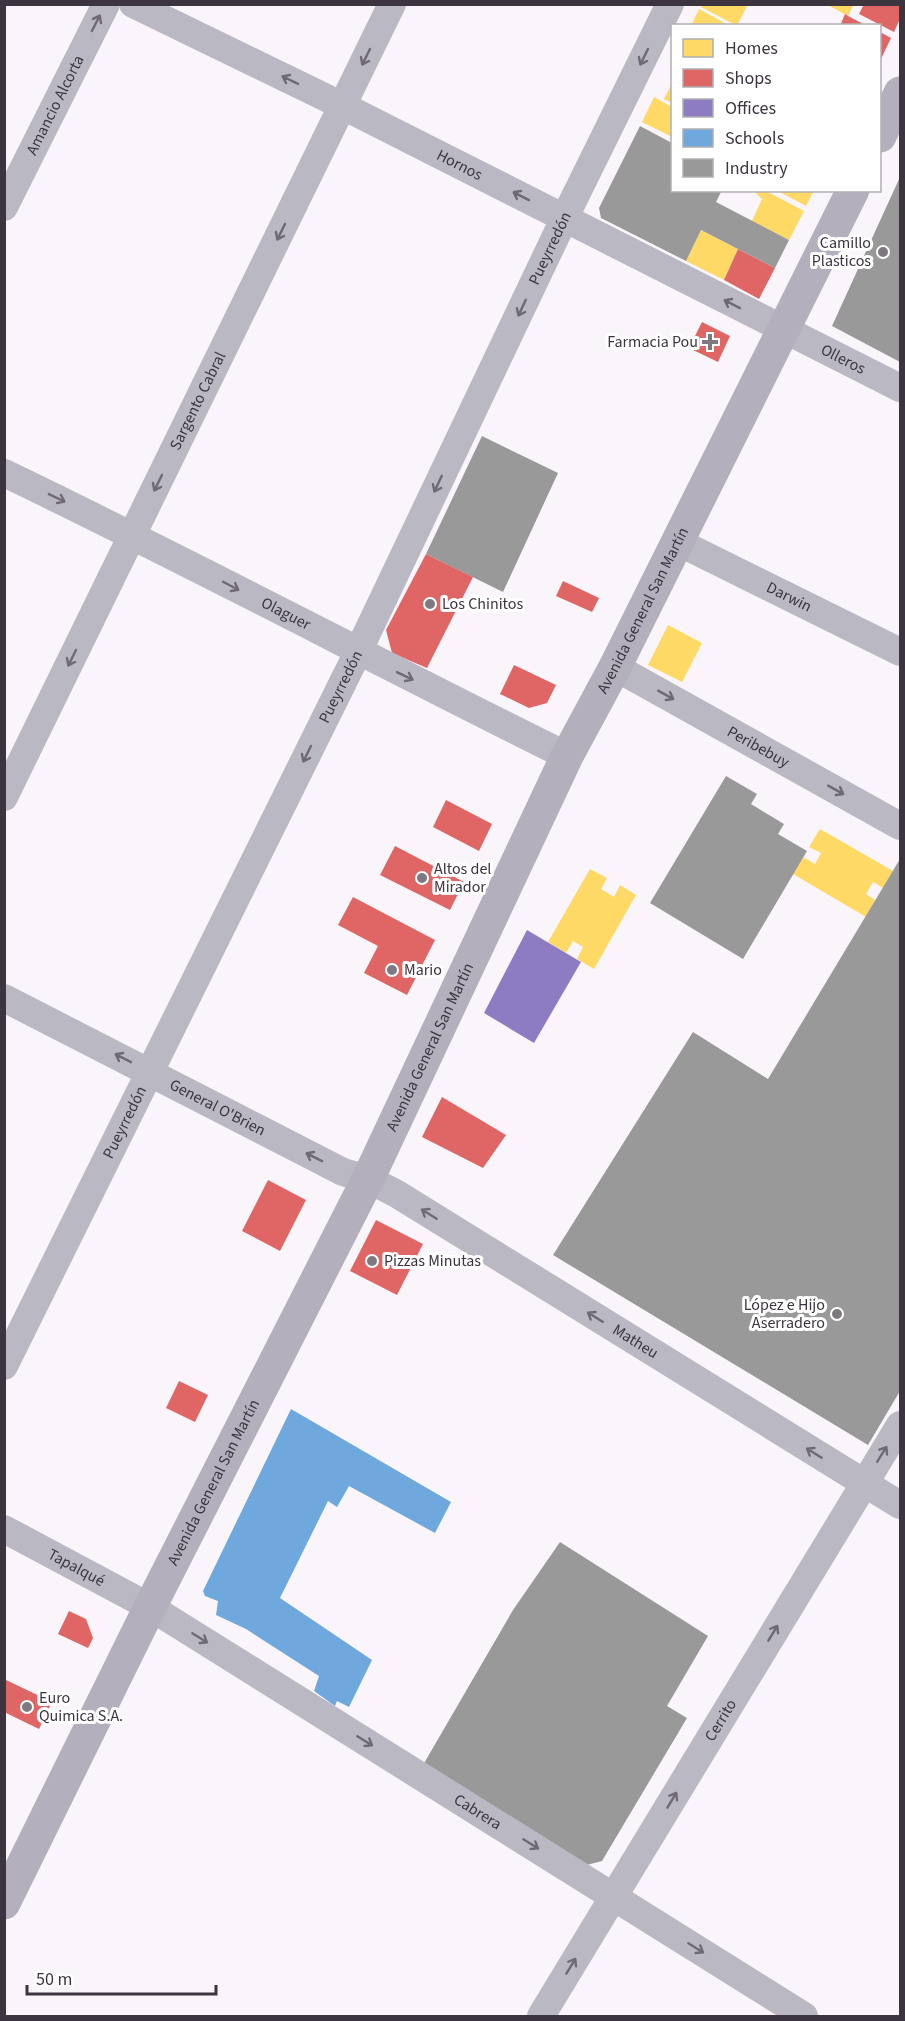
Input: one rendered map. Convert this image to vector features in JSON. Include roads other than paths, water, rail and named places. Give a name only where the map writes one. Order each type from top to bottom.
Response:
[{"type":"main road","name":"Avenida General San Martín","points":[[4,1903],[150,1607],[368,1179],[567,756],[615,667],[852,192]]},
{"type":"street","name":"Amancio Alcorta","points":[[4,207],[106,4]]},
{"type":"street","name":"Hornos","points":[[133,4],[343,106],[784,330]]},
{"type":"street","name":"Sargento Cabral","points":[[4,797],[392,4]]},
{"type":"street","name":"Pueyrredón","points":[[4,1366],[358,652],[564,219],[670,4]]},
{"type":"street","name":"Olleros","points":[[784,330],[900,388]]},
{"type":"street","name":"Olaguer","points":[[4,473],[133,534],[358,652],[567,756]]},
{"type":"street","name":"Darwin","points":[[678,542],[900,652]]},
{"type":"street","name":"Peribebuy","points":[[615,667],[900,826]]},
{"type":"street","name":"General O'Brien","points":[[4,998],[344,1172],[368,1179]]},
{"type":"street","name":"Matheu","points":[[368,1179],[397,1194],[900,1505]]},
{"type":"street","name":"Cerrito","points":[[541,2016],[900,1425]]},
{"type":"street","name":"Tapalqué","points":[[4,1529],[150,1607]]},
{"type":"street","name":"Cabrera","points":[[150,1607],[804,2016]]},
{"type":"place","name":"Camillo Plasticos","points":[[883,252]]},
{"type":"place","name":"Farmacia Pou","points":[[710,342]]},
{"type":"place","name":"Los Chinitos","points":[[430,604]]},
{"type":"place","name":"Altos del Mirador","points":[[422,878]]},
{"type":"place","name":"Mario","points":[[392,970]]},
{"type":"place","name":"Pizzas Minutas","points":[[372,1261]]},
{"type":"place","name":"López e Hijo Aserradero","points":[[837,1314]]},
{"type":"place","name":"Euro Quimica S.A.","points":[[27,1707]]}]
